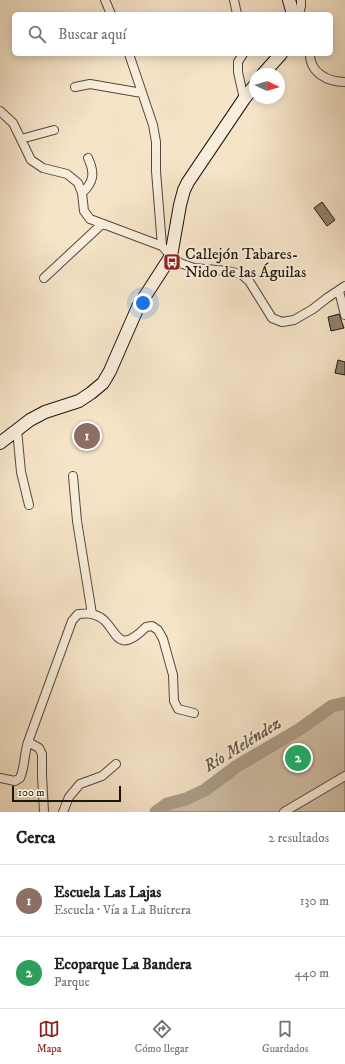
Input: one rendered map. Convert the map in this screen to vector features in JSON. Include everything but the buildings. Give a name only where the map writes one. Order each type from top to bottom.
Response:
[{"type":"street","points":[[105,0],[110,12]]},
{"type":"street","points":[[234,0],[237,12]]},
{"type":"street","points":[[289,0],[292,12]]},
{"type":"street","points":[[300,12],[302,6],[301,0]]},
{"type":"street","points":[[130,56],[156,142],[156,171],[162,246]]},
{"type":"street","points":[[242,56],[238,62],[238,72],[244,99]]},
{"type":"street","points":[[269,68],[279,56]]},
{"type":"street","points":[[310,56],[310,61],[315,70],[326,78],[345,82]]},
{"type":"street","points":[[75,87],[90,84],[142,93]]},
{"type":"street","points":[[0,443],[30,420],[45,412],[79,401],[92,393],[103,383],[110,371],[138,307],[172,256],[178,212],[184,190],[188,182],[249,93]]},
{"type":"street","points":[[0,111],[13,123],[31,160],[43,168],[67,174],[78,182],[82,193],[84,211],[90,219],[162,246],[180,263],[194,268],[228,271],[241,274],[249,281],[272,318],[282,322],[294,320],[342,288],[345,315]]},
{"type":"street","points":[[21,139],[54,130]]},
{"type":"street","points":[[82,193],[91,183],[92,169],[88,158]]},
{"type":"street","points":[[44,278],[102,224]]},
{"type":"street","points":[[17,430],[21,472],[29,505]]},
{"type":"street","points":[[73,476],[77,521],[92,614]]},
{"type":"street","points":[[0,778],[15,781],[20,778],[23,772],[24,754],[28,742],[72,621],[78,614],[92,614],[108,624],[116,637],[123,641],[129,640],[136,636],[146,627],[152,626],[158,630],[163,639],[173,675],[174,701],[178,709],[194,714]]},
{"type":"street","points":[[28,742],[39,748],[42,754],[44,812]]},
{"type":"street","points":[[63,812],[69,797],[80,784],[102,776],[116,764]]},
{"type":"street","points":[[284,812],[345,776]]},
{"type":"shaded area","points":[[345,703],[345,812],[156,812],[167,804],[186,799],[205,790],[237,766],[300,729],[332,706]]},
{"type":"waterway","name":"Río Meléndez","points":[[156,812],[167,804],[186,799],[205,790],[237,766],[300,729],[332,706],[345,703]]},
{"type":"place","name":"Callejón Tabares- Nido de las Águilas","points":[[172,262]]},
{"type":"place","name":"Escuela Las Lajas","points":[[87,436]]},
{"type":"place","name":"Ecoparque La Bandera","points":[[298,758]]}]
